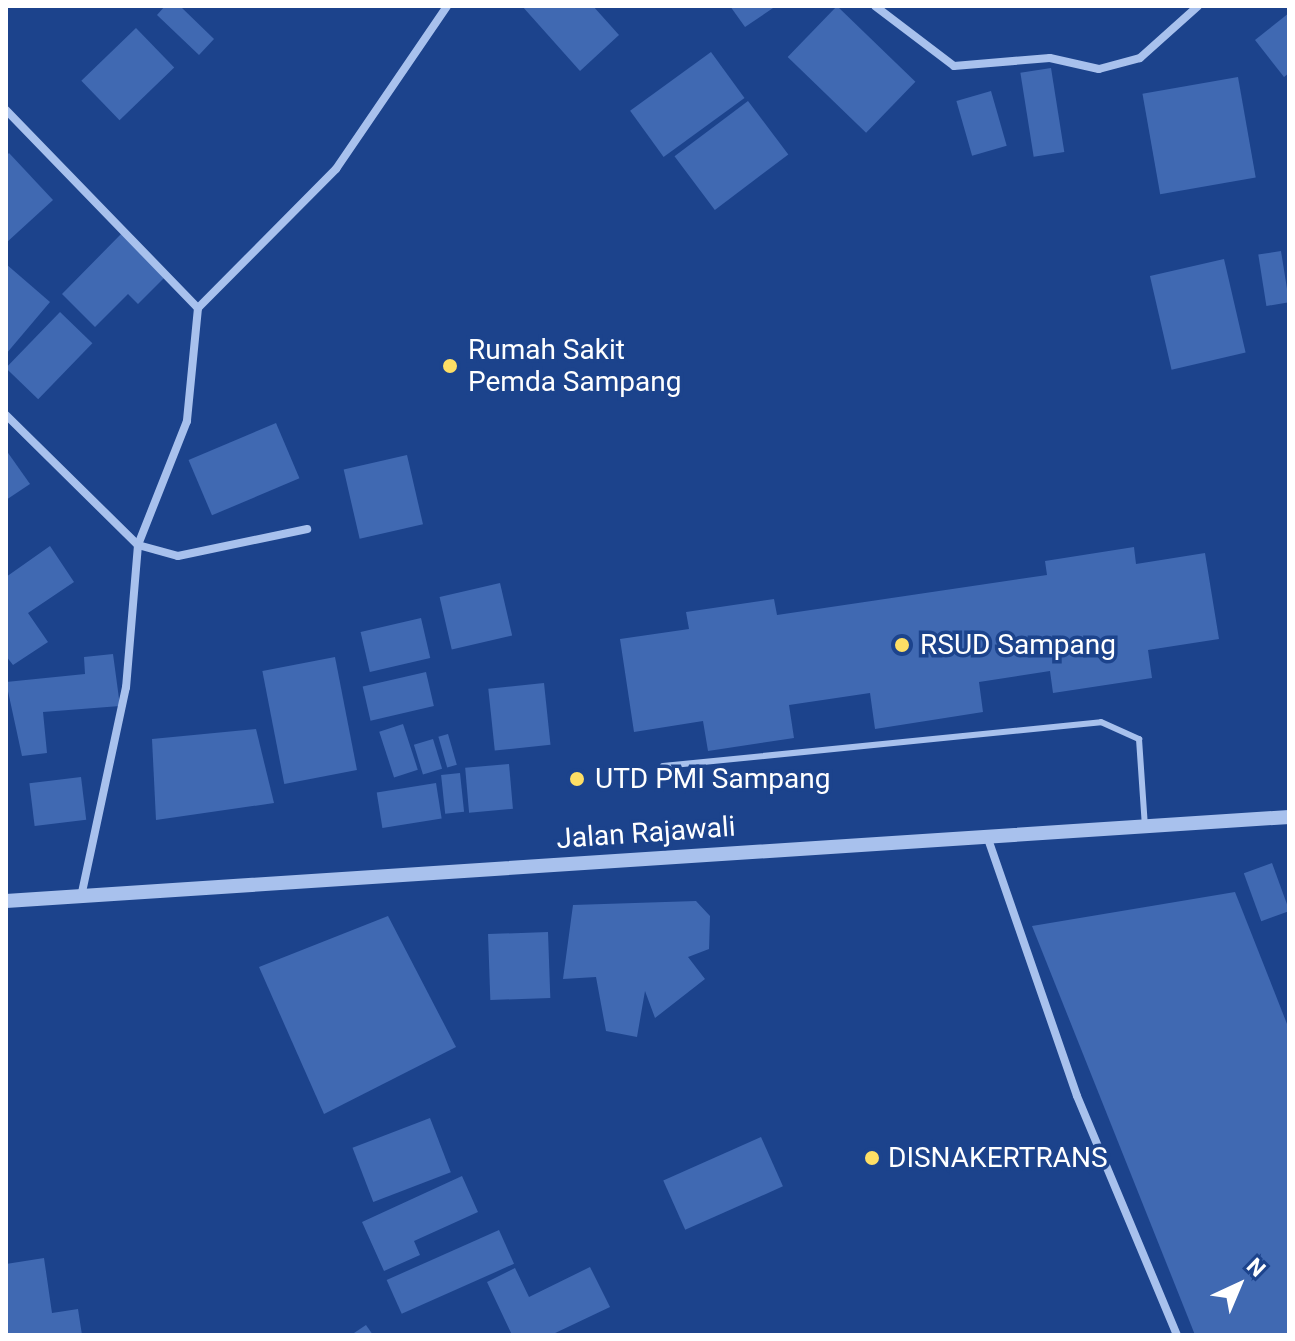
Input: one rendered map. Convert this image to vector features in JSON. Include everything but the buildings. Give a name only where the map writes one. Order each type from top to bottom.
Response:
[{"type":"street","points":[[81,897],[126,687],[138,545],[187,421],[198,308],[336,169],[447,6]]},
{"type":"street","points":[[875,6],[954,66],[1050,58],[1099,69],[1140,58],[1198,6]]},
{"type":"street","points":[[6,110],[198,308]]},
{"type":"street","points":[[6,415],[138,545],[178,556],[307,529]]},
{"type":"street","name":"Jalan Rajawali","points":[[6,901],[1289,817]]},
{"type":"street","points":[[987,836],[1077,1096],[1177,1335]]},
{"type":"lane","points":[[663,766],[1101,722],[1139,739],[1145,826]]},
{"type":"place","name":"Rumah Sakit Pemda Sampang","points":[[450,366]]},
{"type":"place","name":"RSUD Sampang","points":[[902,645]]},
{"type":"place","name":"UTD PMI Sampang","points":[[577,779]]},
{"type":"place","name":"DISNAKERTRANS","points":[[872,1158]]}]
